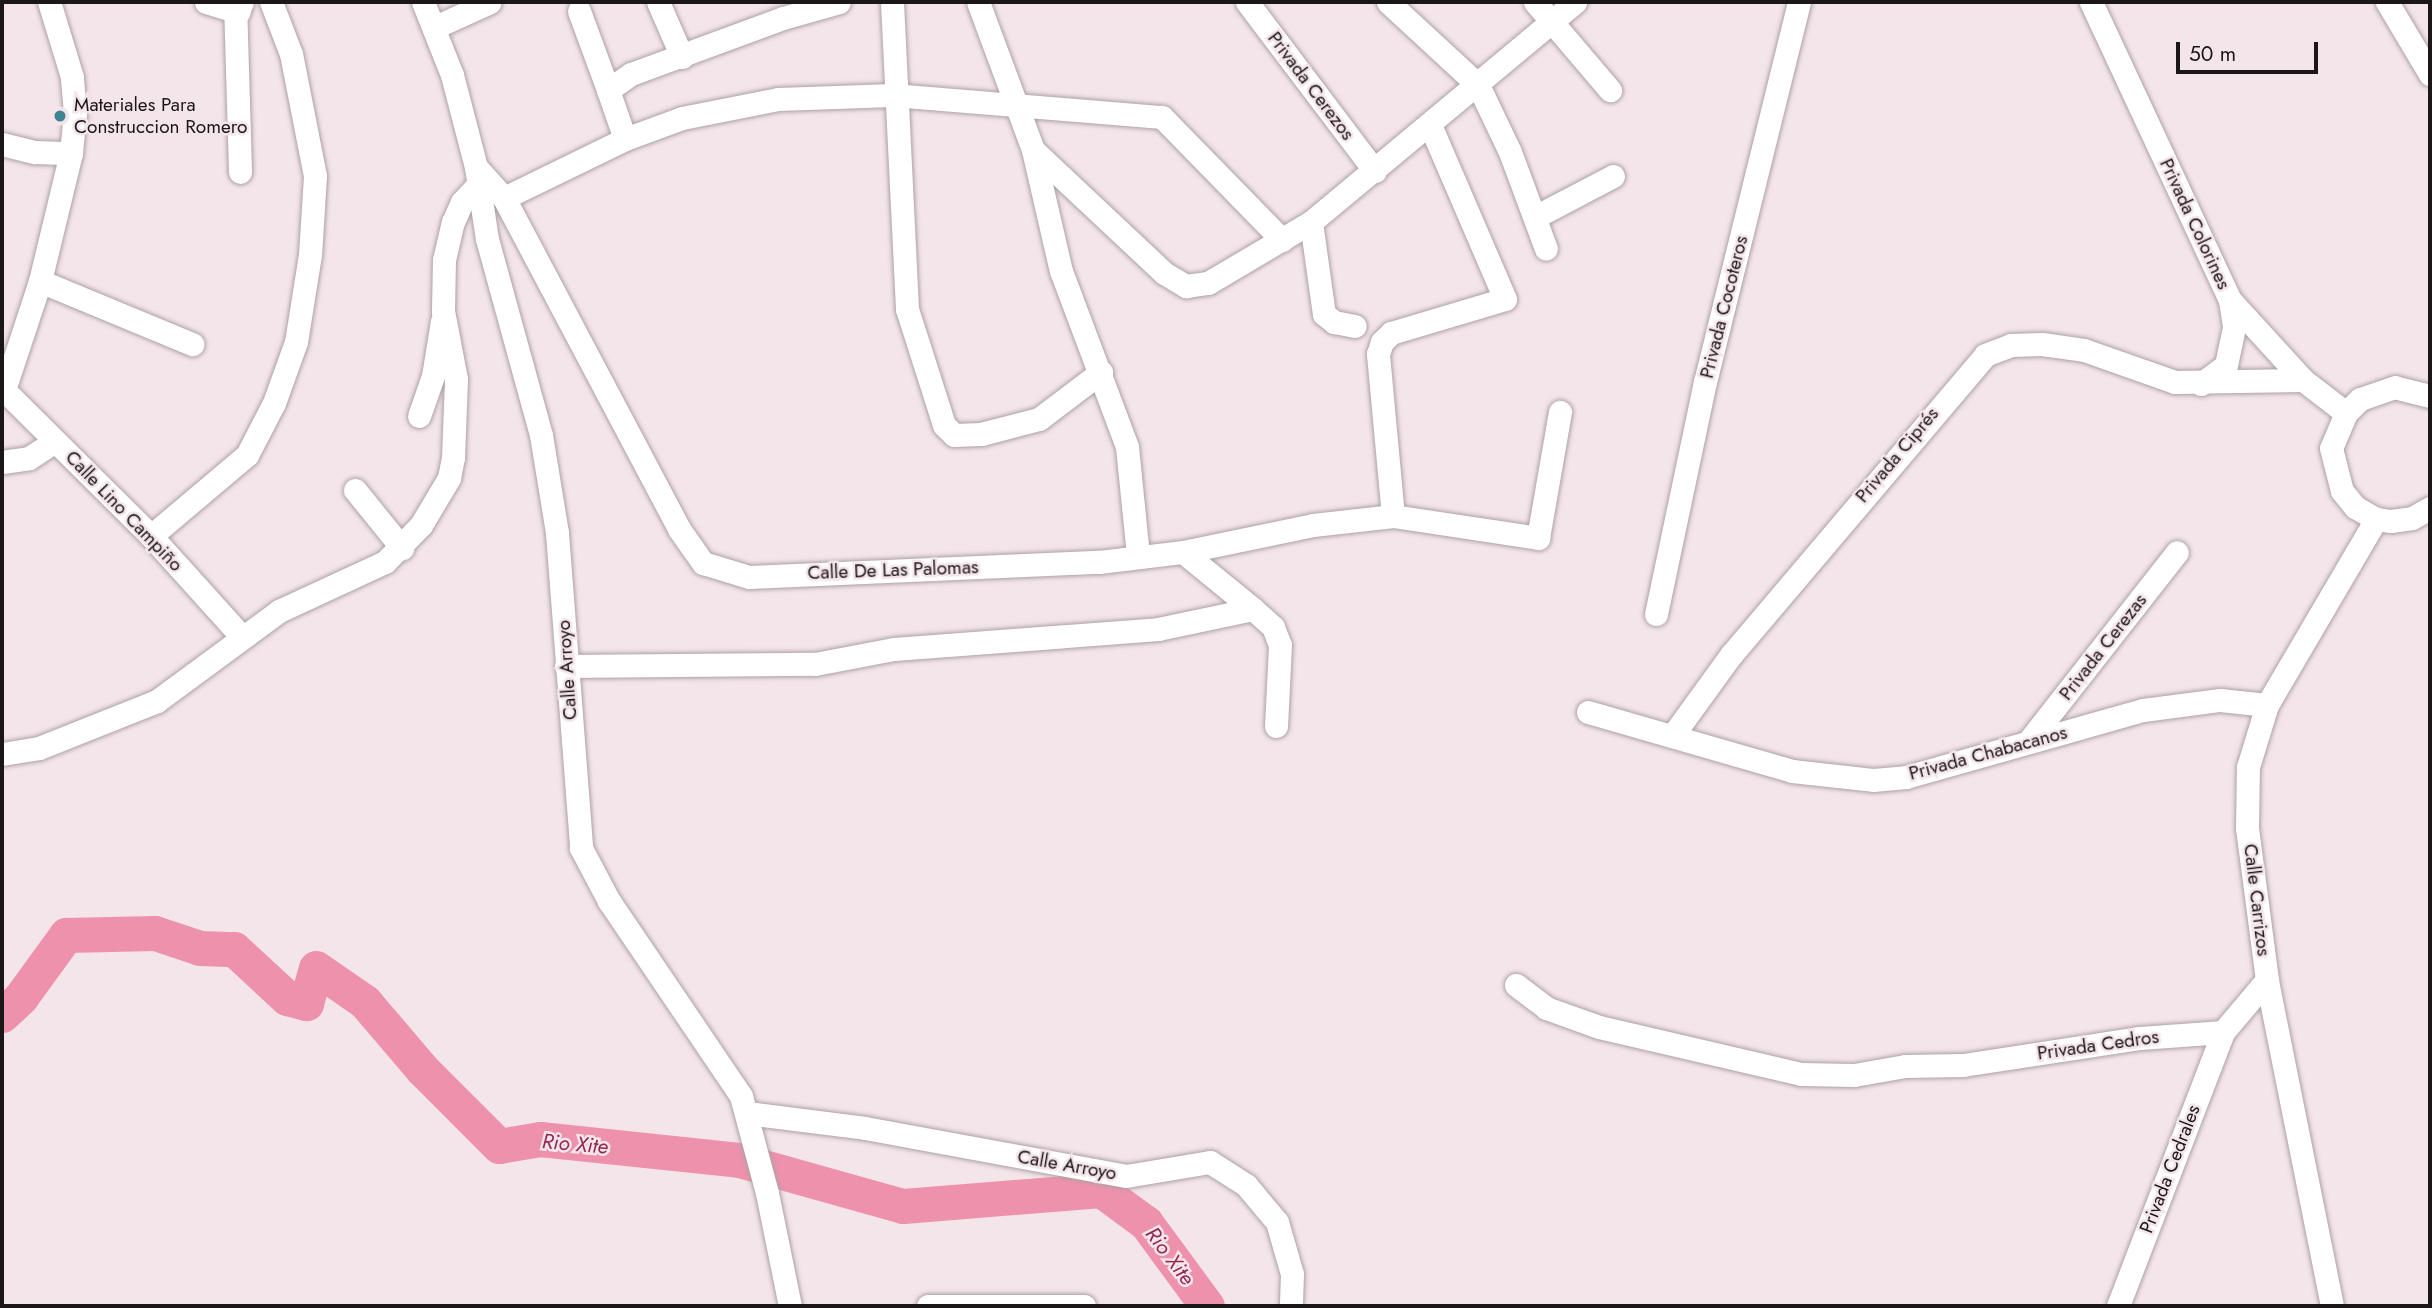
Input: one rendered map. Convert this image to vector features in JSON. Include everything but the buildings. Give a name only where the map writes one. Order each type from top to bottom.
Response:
[{"type":"street","points":[[3,389],[40,281],[71,153],[75,113],[72,77],[48,2]]},
{"type":"street","points":[[206,2],[238,5],[240,172]]},
{"type":"street","points":[[151,536],[247,455],[274,402],[296,342],[310,255],[315,176],[291,54],[271,2]]},
{"type":"street","name":"Calle Arroyo","points":[[423,2],[435,27],[476,177],[541,435],[557,533],[579,835],[584,858],[733,1083],[747,1113],[767,1193],[790,1306]]},
{"type":"street","points":[[435,27],[489,2]]},
{"type":"street","points":[[659,2],[682,57]]},
{"type":"street","points":[[608,90],[632,74],[682,57],[779,10],[839,2]]},
{"type":"street","points":[[892,2],[893,95],[907,309],[944,425],[954,435],[981,435],[1039,419],[1101,372]]},
{"type":"street","points":[[978,2],[1033,150],[1061,271],[1127,447],[1138,556]]},
{"type":"street","name":"Privada Cerezos","points":[[1247,2],[1375,171]]},
{"type":"street","points":[[1388,2],[1478,85],[1546,249]]},
{"type":"street","points":[[1535,2],[1555,20],[1610,90]]},
{"type":"street","points":[[1033,150],[1178,284],[1208,283],[1311,222],[1575,2]]},
{"type":"street","name":"Privada Cocoteros","points":[[1656,614],[1705,382],[1799,2]]},
{"type":"street","name":"Privada Colorines","points":[[2091,2],[2230,300],[2303,380],[2346,412]]},
{"type":"street","points":[[2387,2],[2430,74]]},
{"type":"street","points":[[579,11],[625,139]]},
{"type":"street","points":[[503,198],[625,139],[741,104],[818,95],[893,95],[1019,108],[1162,117],[1282,240]]},
{"type":"street","points":[[1393,516],[1378,354],[1382,342],[1391,333],[1505,299],[1430,125]]},
{"type":"street","points":[[2,144],[35,152],[71,153]]},
{"type":"street","points":[[1535,217],[1613,176]]},
{"type":"street","points":[[418,416],[433,376],[443,311],[443,260],[453,222],[476,177]]},
{"type":"street","name":"Calle De Las Palomas","points":[[476,177],[503,198],[679,529],[703,563],[749,576],[1099,562],[1183,552],[1313,525],[1393,516],[1538,538],[1560,412]]},
{"type":"street","points":[[1311,222],[1324,314],[1334,322],[1355,326]]},
{"type":"street","points":[[40,281],[192,344]]},
{"type":"street","points":[[2201,384],[2226,365],[2234,326],[2230,300]]},
{"type":"street","points":[[2,754],[39,748],[157,701],[204,670],[242,637],[279,611],[385,562],[402,548],[440,495],[453,458],[456,379],[443,311]]},
{"type":"street","name":"Privada Ciprés","points":[[1673,735],[1731,655],[1985,355],[2026,342],[2060,345],[2146,376],[2201,384],[2303,380]]},
{"type":"street","points":[[2430,396],[2395,387],[2376,390],[2346,412],[2331,448],[2333,469],[2342,491],[2355,507],[2376,519],[2412,517],[2430,508]]},
{"type":"street","name":"Calle Lino Campiño","points":[[3,389],[151,536],[242,637]]},
{"type":"street","points":[[2,462],[29,458],[55,441]]},
{"type":"street","points":[[355,490],[402,548]]},
{"type":"street","name":"Calle Carrizos","points":[[2332,1306],[2267,980],[2247,828],[2248,767],[2267,705],[2376,519]]},
{"type":"street","points":[[1183,552],[1273,627],[1280,645],[1276,726]]},
{"type":"street","name":"Privada Cerezas","points":[[2028,742],[2177,552]]},
{"type":"street","points":[[566,666],[815,664],[894,649],[1158,629],[1253,609]]},
{"type":"street","name":"Privada Chabacanos","points":[[1588,712],[1792,771],[1874,780],[1906,777],[2143,710],[2220,700],[2267,705]]},
{"type":"street","points":[[2223,1032],[2267,980]]},
{"type":"street","name":"Privada Cedros","points":[[1516,985],[1546,1008],[1599,1027],[1801,1074],[1854,1075],[1905,1066],[1963,1065],[2140,1038],[2223,1032]]},
{"type":"street","name":"Privada Cedrales","points":[[2118,1306],[2223,1032]]},
{"type":"street","name":"Calle Arroyo","points":[[747,1113],[865,1128],[1126,1176],[1210,1162],[1252,1191],[1277,1222],[1292,1274],[1291,1306]]},
{"type":"street","points":[[928,1306],[1083,1306]]},
{"type":"waterway","name":"Rio Xite","points":[[2,1015],[21,997],[66,935],[155,933],[200,948],[234,949],[287,998],[306,1003],[316,968],[365,1002],[422,1069],[499,1146],[540,1139],[739,1160],[903,1206],[1101,1190],[1146,1223],[1207,1306]]},
{"type":"place","name":"Materiales Para Construccion Romero","points":[[60,116]]}]
